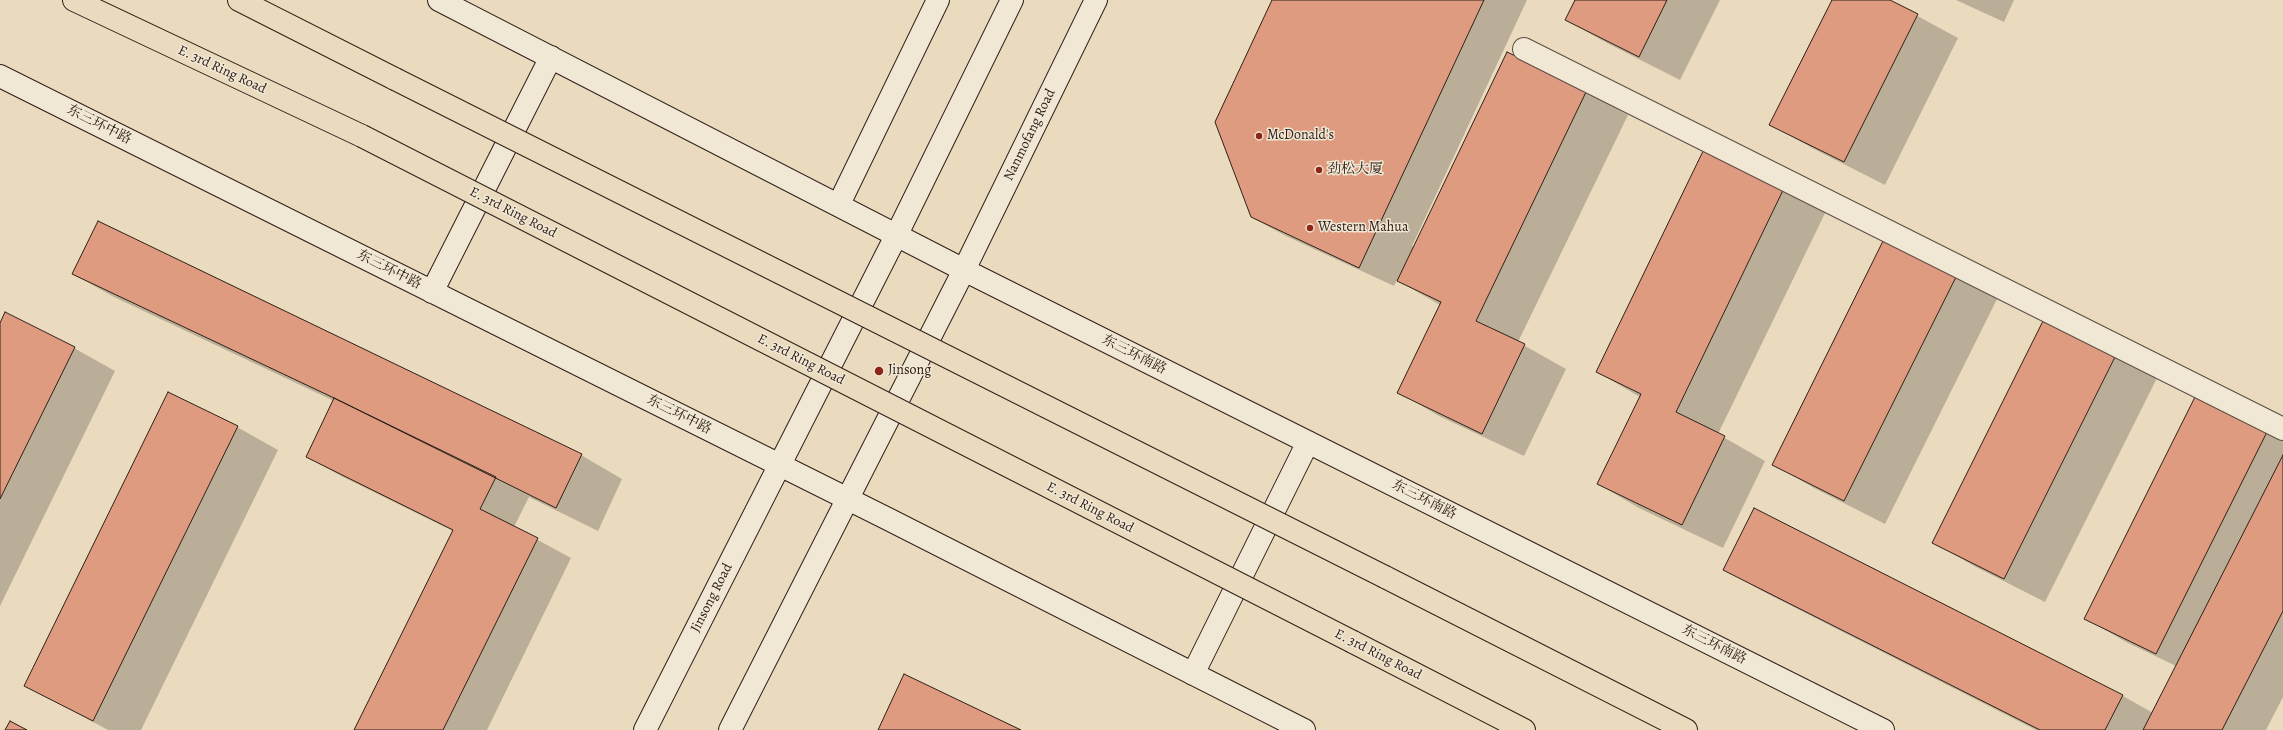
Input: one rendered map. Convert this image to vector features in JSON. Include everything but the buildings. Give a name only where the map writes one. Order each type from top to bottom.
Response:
[{"type":"highway","name":"E. 3rd Ring Road","points":[[74,0],[362,136],[1524,730]]},
{"type":"highway","points":[[239,0],[1686,730]]},
{"type":"street","points":[[439,0],[897,234],[1012,0]]},
{"type":"street","points":[[839,204],[938,0]]},
{"type":"street","name":"Nanmofang Road","points":[[849,500],[964,270],[1096,0]]},
{"type":"street","points":[[1524,49],[2283,429]]},
{"type":"street","points":[[432,292],[550,57]]},
{"type":"street","name":"东三环中路","points":[[0,76],[849,500]]},
{"type":"street","name":"东三环南路","points":[[897,234],[964,270],[1884,730]]},
{"type":"street","name":"Jinsong Road","points":[[645,730],[778,465],[897,234]]},
{"type":"street","points":[[1193,674],[1308,442]]},
{"type":"street","points":[[730,730],[849,500],[1304,730]]},
{"type":"place","name":"McDonald's","points":[[1259,136]]},
{"type":"place","name":"劲松大厦","points":[[1319,170]]},
{"type":"place","name":"Western Mahua","points":[[1310,228]]},
{"type":"place","name":"Jinsong","points":[[879,371]]}]
